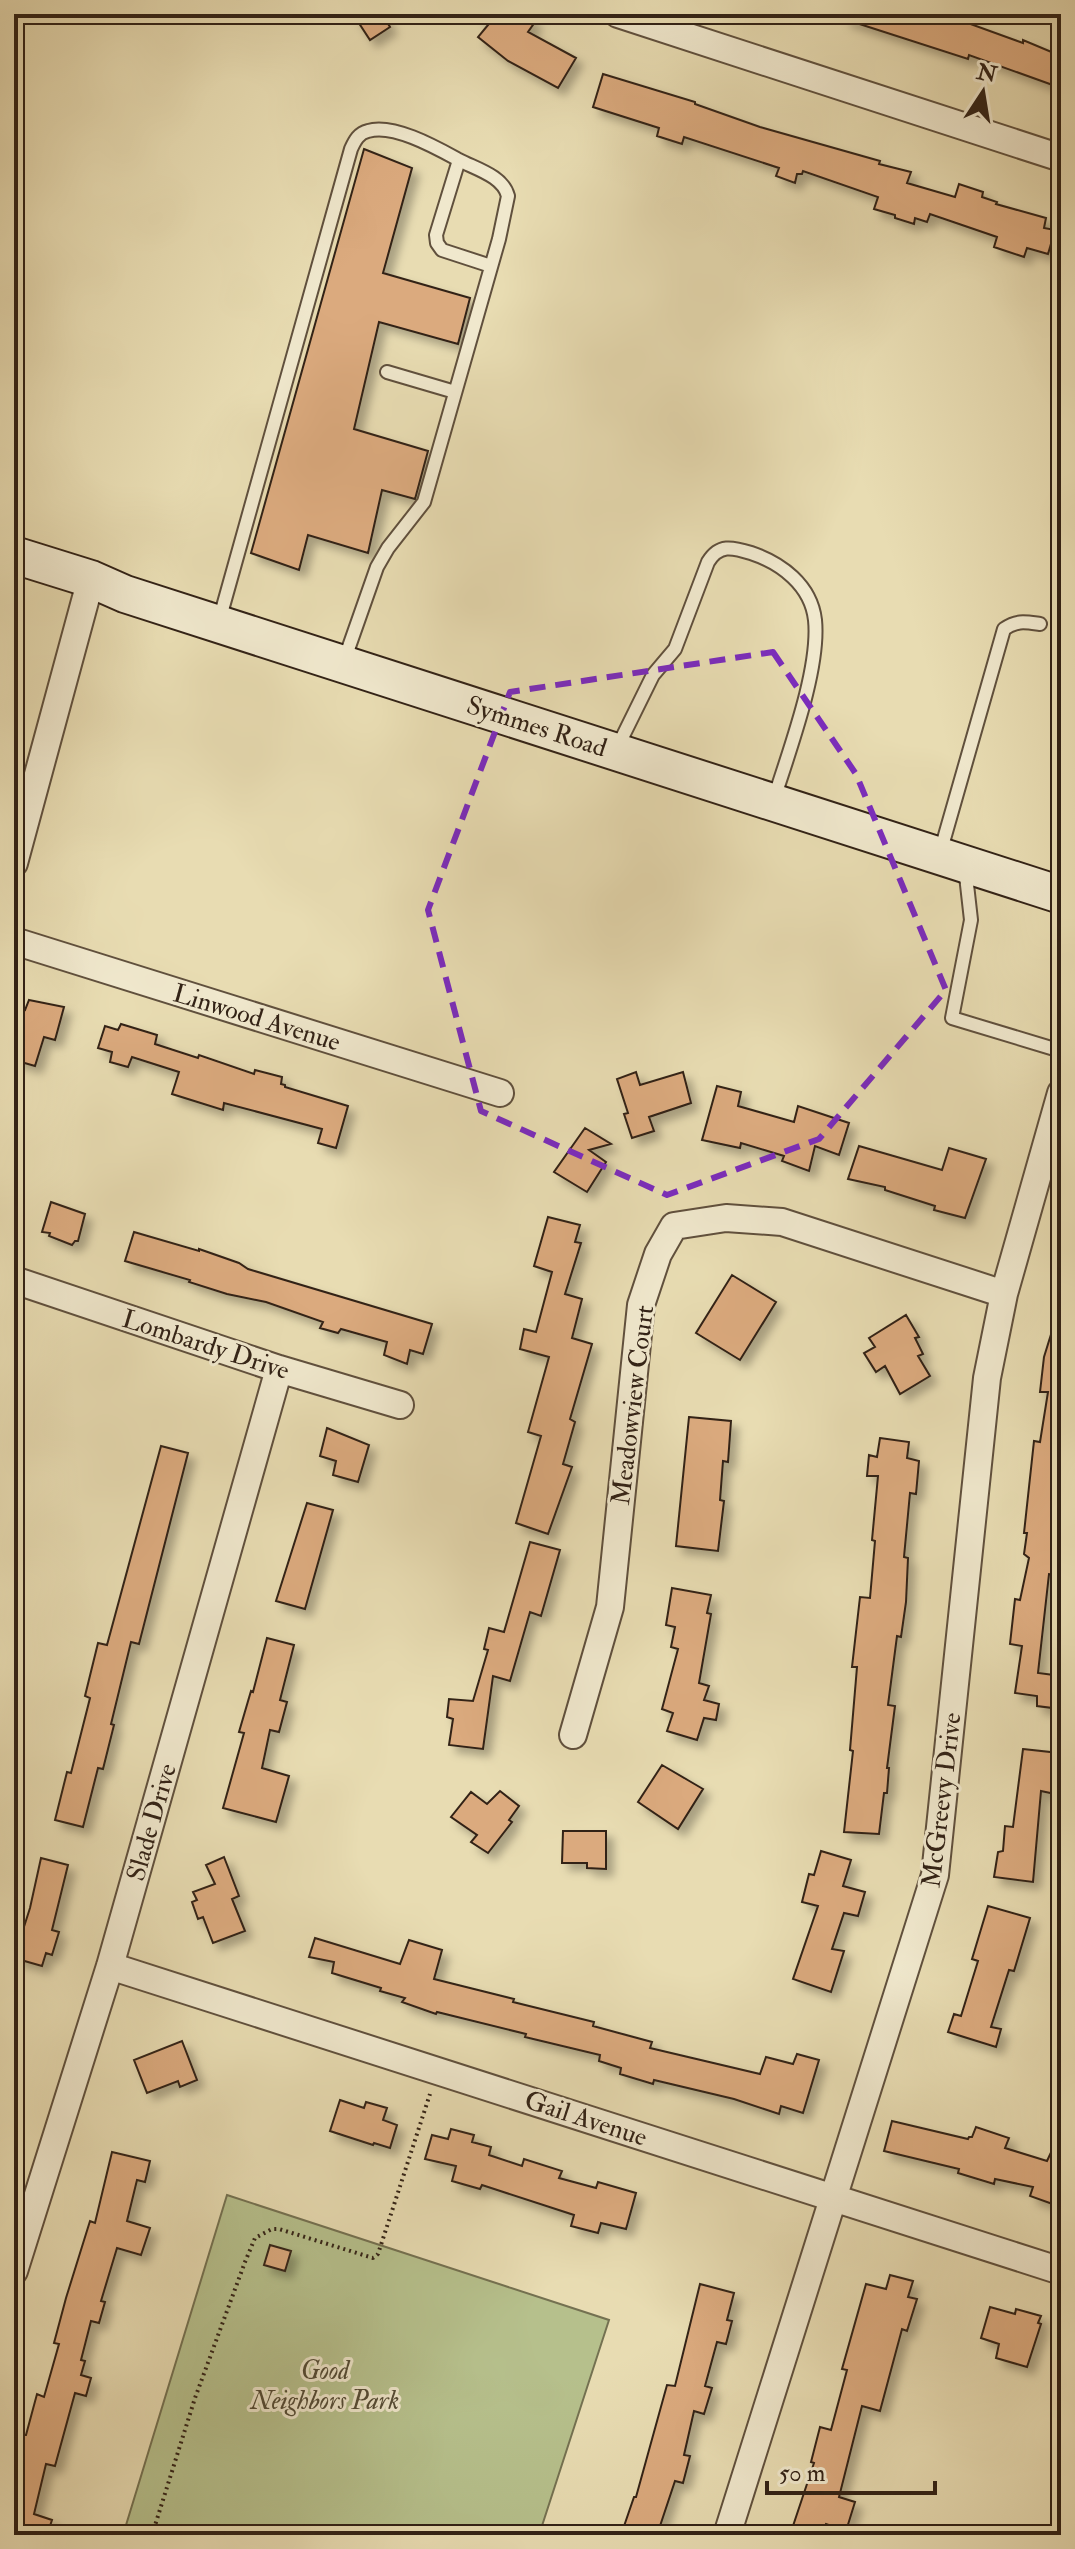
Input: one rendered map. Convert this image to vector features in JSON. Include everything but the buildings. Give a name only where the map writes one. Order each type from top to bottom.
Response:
[{"type":"main road","name":"Symmes Road","points":[[14,555],[91,579],[125,594],[1061,895]]},
{"type":"street","points":[[618,14],[1061,158]]},
{"type":"street","points":[[16,849],[91,579]]},
{"type":"street","name":"Linwood Avenue","points":[[14,941],[500,1093]]},
{"type":"street","name":"McGreevy Drive","points":[[727,2535],[935,1875],[987,1378],[1004,1294],[1061,1093]]},
{"type":"street","name":"Meadowview Court","points":[[573,1735],[610,1607],[641,1305],[658,1254],[674,1226],[726,1218],[782,1222],[1004,1294]]},
{"type":"street","name":"Lombardy Drive","points":[[14,1280],[279,1369],[400,1405]]},
{"type":"street","name":"Slade Drive","points":[[14,2271],[110,1966],[279,1369]]},
{"type":"street","name":"Gail Avenue","points":[[110,1966],[1061,2271]]},
{"type":"lane","points":[[218,624],[356,138],[366,131],[381,129],[423,141],[501,181],[508,196],[424,502],[377,567],[343,664]]},
{"type":"lane","points":[[459,160],[436,235],[437,243],[442,250],[491,266]]},
{"type":"lane","points":[[387,372],[455,392]]},
{"type":"lane","points":[[616,752],[653,675],[675,649],[714,552],[725,548],[743,550],[784,568],[803,588],[815,618],[814,651],[800,713],[773,802]]},
{"type":"lane","points":[[1040,624],[1021,621],[1004,629],[952,860],[971,920],[952,1018],[1061,1051]]},
{"type":"path","points":[[152,2535],[217,2333],[255,2238],[272,2229],[279,2229],[373,2258],[378,2254],[438,2071]]},
{"type":"highlighted area","points":[[773,652],[856,774],[946,990],[819,1139],[667,1195],[481,1111],[428,910],[510,692]]},
{"type":"green space","name":"Good Neighbors Park","points":[[227,2195],[609,2320],[539,2535],[123,2535]]}]
